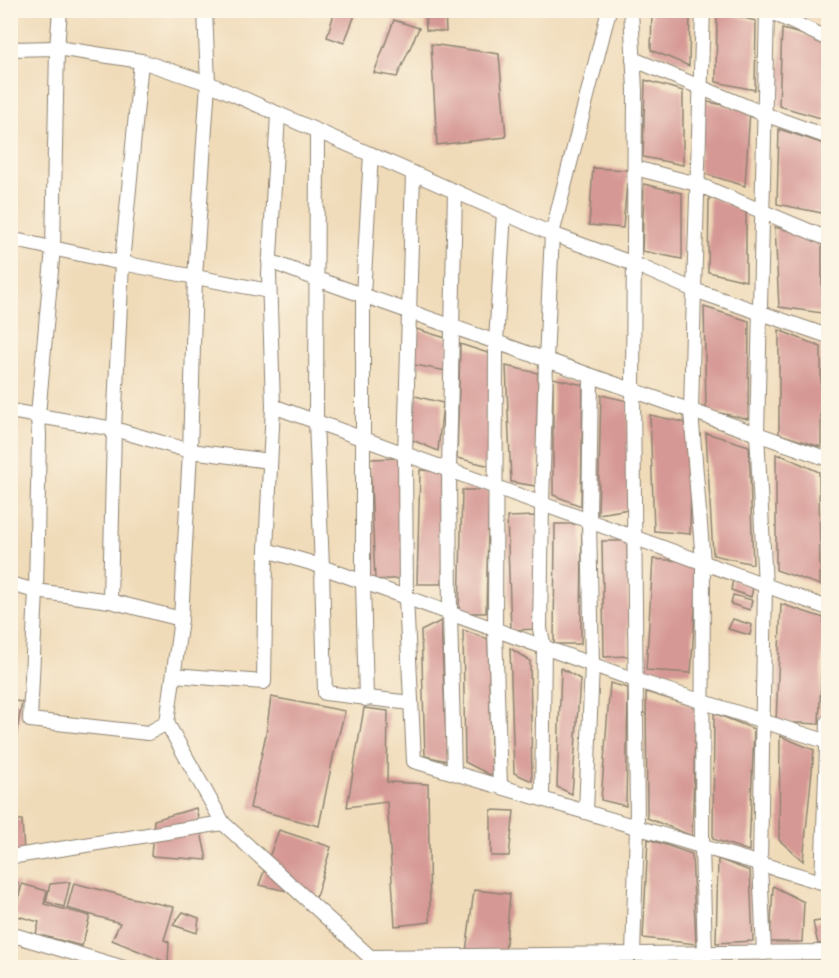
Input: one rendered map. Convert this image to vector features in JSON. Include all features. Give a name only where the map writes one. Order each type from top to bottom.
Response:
[{"type":"street","points":[[60,10],[57,48],[53,248],[38,415],[36,591],[30,720],[148,733],[167,723]]},
{"type":"street","points":[[205,10],[208,83],[195,278],[190,450],[181,619],[167,723],[223,823],[370,962],[633,954],[828,952]]},
{"type":"street","points":[[542,798],[544,647],[540,629],[542,504],[552,234],[609,10]]},
{"type":"street","points":[[631,10],[635,90],[633,390],[637,827],[633,954]]},
{"type":"street","points":[[703,10],[691,411],[703,562],[702,846],[705,954]]},
{"type":"street","points":[[764,953],[760,863],[765,585],[757,434],[767,10],[828,39]]},
{"type":"street","points":[[10,50],[57,48],[141,62],[208,83],[552,234],[634,264],[694,290],[828,336]]},
{"type":"street","points":[[633,59],[765,114],[828,137]]},
{"type":"street","points":[[110,601],[114,429],[122,263],[141,62]]},
{"type":"street","points":[[174,675],[264,682],[266,550],[273,406],[269,261],[278,114]]},
{"type":"street","points":[[316,130],[316,422],[325,693],[411,704]]},
{"type":"street","points":[[366,699],[363,582],[363,295],[371,154]]},
{"type":"street","points":[[635,168],[697,184],[828,238]]},
{"type":"street","points":[[413,172],[405,454],[406,598],[414,761],[825,883],[828,721]]},
{"type":"street","points":[[454,773],[449,470],[455,191]]},
{"type":"street","points":[[500,786],[495,630],[495,342],[504,212]]},
{"type":"street","points":[[10,239],[195,278],[269,291]]},
{"type":"street","points":[[269,261],[828,459]]},
{"type":"street","points":[[586,812],[592,665],[589,521],[591,376]]},
{"type":"street","points":[[273,406],[828,608]]},
{"type":"street","points":[[10,411],[114,429],[190,450],[270,461]]},
{"type":"street","points":[[266,550],[322,567],[635,680],[828,742]]},
{"type":"street","points":[[10,584],[36,591],[110,601],[181,619]]},
{"type":"street","points":[[10,857],[223,823]]},
{"type":"street","points":[[10,934],[124,968]]},
{"type":"street","points":[[602,968],[610,955]]},
{"type":"building","points":[[335,10],[357,10],[344,43],[327,37]]},
{"type":"building","points":[[425,10],[445,10],[446,32],[426,30]]},
{"type":"building","points":[[652,10],[690,10],[689,66],[651,50]]},
{"type":"building","points":[[717,11],[756,21],[755,90],[716,82]]},
{"type":"building","points":[[394,20],[419,28],[397,77],[374,73]]},
{"type":"building","points":[[782,29],[827,41],[824,119],[779,106]]},
{"type":"building","points":[[431,44],[499,54],[506,137],[437,145]]},
{"type":"building","points":[[645,80],[683,91],[683,165],[643,157]]},
{"type":"building","points":[[702,101],[750,110],[745,186],[699,172]]},
{"type":"building","points":[[779,129],[827,145],[822,213],[777,204]]},
{"type":"building","points":[[593,168],[628,170],[623,228],[589,225]]},
{"type":"building","points":[[644,184],[682,193],[682,259],[642,251]]},
{"type":"building","points":[[709,197],[746,211],[746,281],[708,272]]},
{"type":"building","points":[[775,227],[822,239],[822,313],[779,307]]},
{"type":"building","points":[[704,307],[749,321],[748,419],[706,410]]},
{"type":"building","points":[[413,328],[449,339],[447,371],[409,364]]},
{"type":"building","points":[[779,330],[821,347],[821,447],[779,434]]},
{"type":"building","points":[[460,344],[491,354],[490,466],[457,458]]},
{"type":"building","points":[[506,366],[538,373],[536,486],[511,482]]},
{"type":"building","points":[[553,378],[583,385],[581,506],[553,495]]},
{"type":"building","points":[[411,395],[443,403],[438,451],[410,439]]},
{"type":"building","points":[[601,395],[628,401],[629,509],[598,514]]},
{"type":"building","points":[[650,415],[692,424],[690,534],[654,531]]},
{"type":"building","points":[[706,433],[749,446],[753,564],[713,555]]},
{"type":"building","points":[[776,454],[819,472],[820,585],[776,570]]},
{"type":"building","points":[[401,458],[406,578],[375,580],[370,459]]},
{"type":"building","points":[[420,470],[446,472],[442,584],[417,584]]},
{"type":"building","points":[[462,490],[489,490],[486,613],[459,613]]},
{"type":"building","points":[[537,516],[540,629],[511,630],[507,517]]},
{"type":"building","points":[[555,524],[582,524],[581,644],[554,644]]},
{"type":"building","points":[[602,541],[627,541],[629,656],[604,657]]},
{"type":"building","points":[[653,559],[698,562],[691,673],[646,670]]},
{"type":"building","points":[[733,579],[753,588],[751,597],[731,590]]},
{"type":"building","points":[[733,595],[752,600],[750,610],[731,604]]},
{"type":"building","points":[[781,604],[824,618],[819,724],[776,722]]},
{"type":"building","points":[[733,619],[752,625],[750,635],[728,629]]},
{"type":"building","points":[[441,621],[447,761],[425,756],[421,631]]},
{"type":"building","points":[[463,630],[488,639],[492,776],[465,762]]},
{"type":"building","points":[[510,648],[530,661],[532,781],[514,773]]},
{"type":"building","points":[[561,668],[580,679],[572,794],[557,787]]},
{"type":"building","points":[[610,683],[628,688],[626,806],[601,800]]},
{"type":"building","points":[[646,692],[696,707],[692,836],[647,818]]},
{"type":"building","points":[[271,697],[345,711],[319,826],[250,808],[266,734]]},
{"type":"building","points":[[10,700],[22,702],[12,759],[10,758]]},
{"type":"building","points":[[364,708],[388,711],[387,782],[428,784],[430,922],[395,926],[387,802],[347,807]]},
{"type":"building","points":[[714,713],[754,729],[749,851],[713,839]]},
{"type":"building","points":[[780,736],[814,750],[803,861],[779,840]]},
{"type":"building","points":[[196,808],[207,860],[151,856],[154,820]]},
{"type":"building","points":[[491,810],[514,811],[509,856],[491,856]]},
{"type":"building","points":[[10,820],[22,820],[24,853],[10,854]]},
{"type":"building","points":[[279,830],[331,847],[316,897],[259,885]]},
{"type":"building","points":[[648,839],[692,854],[696,944],[643,938]]},
{"type":"building","points":[[718,859],[750,871],[753,941],[716,943]]},
{"type":"building","points":[[10,882],[18,883],[12,913],[10,913]]},
{"type":"building","points":[[70,882],[64,907],[46,902],[50,884]]},
{"type":"building","points":[[74,883],[174,907],[164,940],[169,942],[168,963],[112,940],[120,923],[67,908]]},
{"type":"building","points":[[22,884],[47,891],[44,904],[90,916],[82,946],[36,934],[39,922],[14,915]]},
{"type":"building","points":[[773,886],[804,902],[802,942],[770,942]]},
{"type":"building","points":[[474,890],[510,894],[504,968],[464,968]]},
{"type":"building","points":[[183,912],[199,918],[197,933],[173,925]]},
{"type":"building","points":[[828,920],[828,943],[818,944],[813,922]]}]
